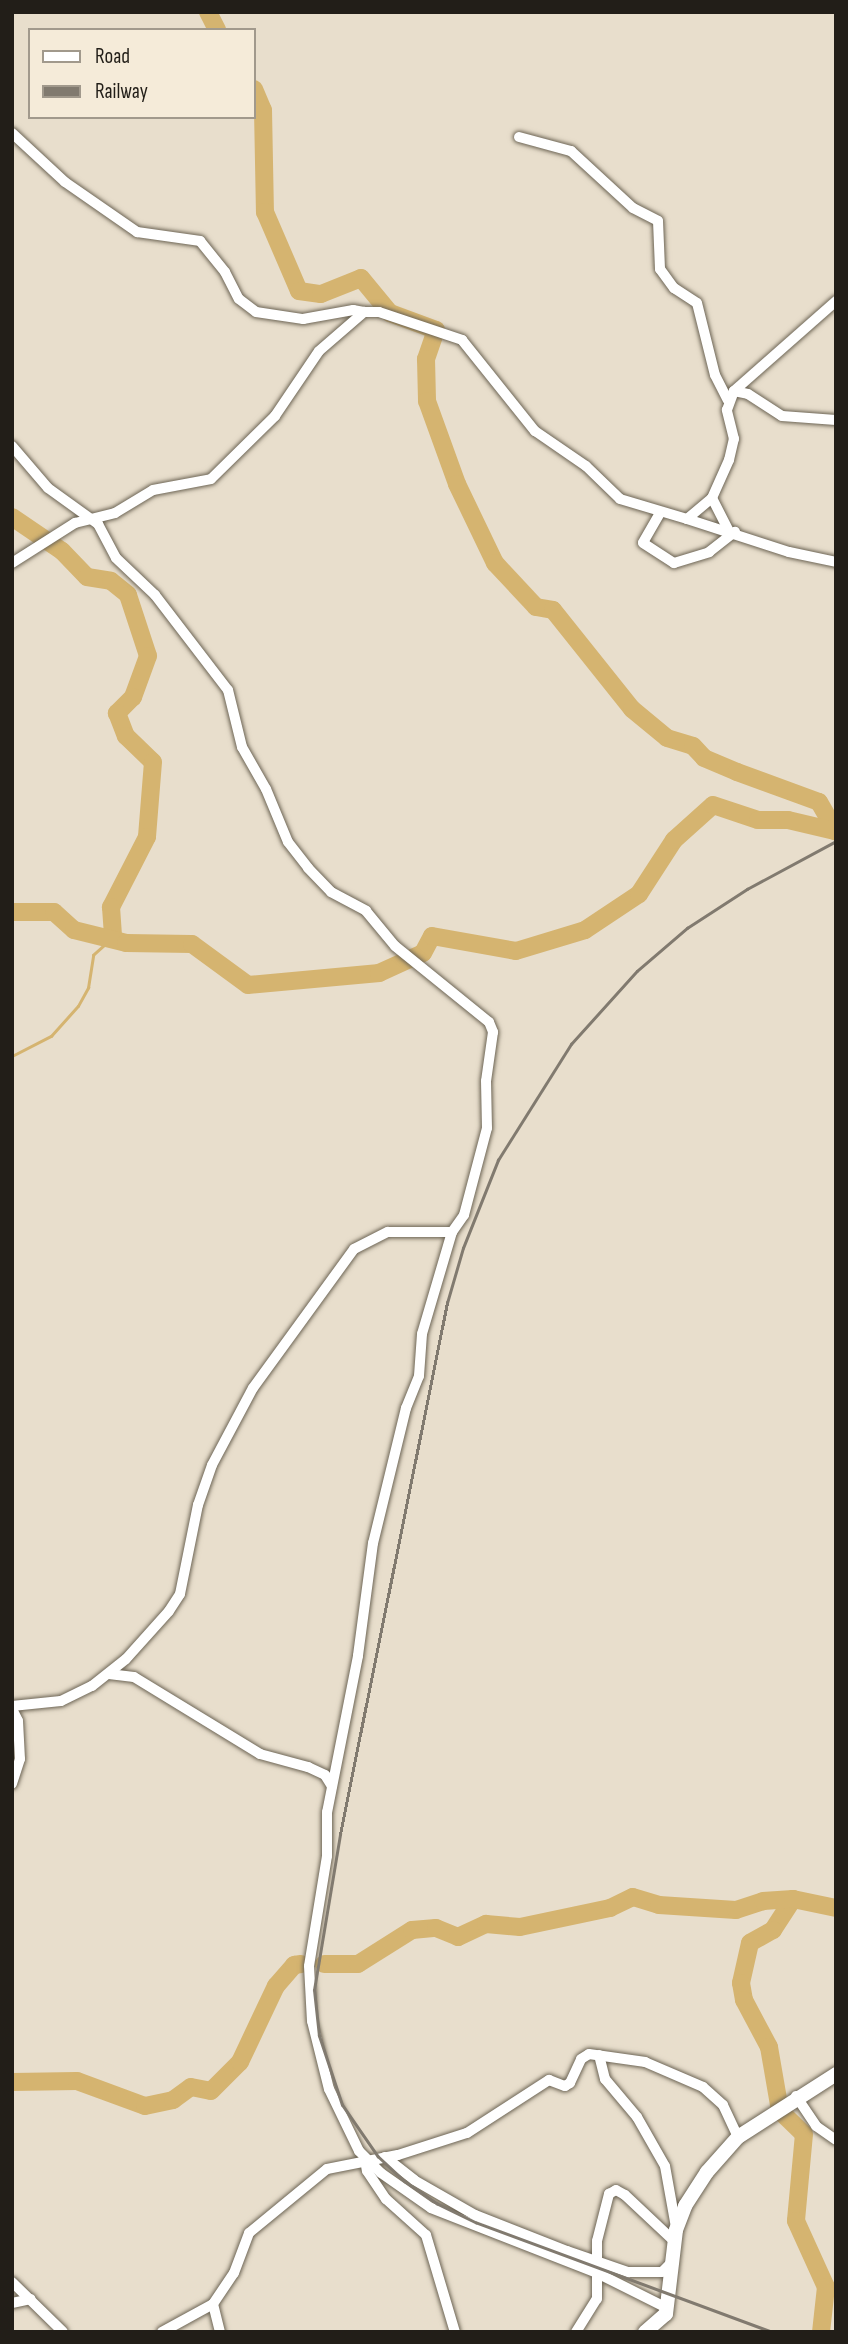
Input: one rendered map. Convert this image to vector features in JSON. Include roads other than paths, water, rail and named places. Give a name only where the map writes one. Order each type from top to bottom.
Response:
[{"type":"street","points":[[12,133],[65,183],[137,232],[200,241],[225,272],[239,299],[256,312],[303,319],[354,310],[462,340],[536,431],[579,460],[626,503],[731,531],[789,552],[836,562]]},
{"type":"street","points":[[519,137],[570,151],[633,208],[658,221],[660,269],[674,288],[697,303],[715,375],[731,396],[733,449],[712,498],[687,519]]},
{"type":"street","points":[[731,396],[836,301]]},
{"type":"street","points":[[12,564],[90,518],[115,513],[153,490],[211,479],[275,416],[319,351],[364,312]]},
{"type":"street","points":[[731,396],[748,394],[782,416],[836,420]]},
{"type":"street","points":[[12,446],[48,488],[98,524],[116,558],[155,595],[228,690],[242,747],[295,852],[331,892],[366,911],[395,946],[489,1022],[493,1032],[486,1081],[487,1128],[464,1215],[452,1232],[422,1334],[419,1376],[406,1408],[373,1543],[358,1656],[332,1786],[327,1856],[309,1966],[312,2021],[329,2089],[365,2160],[367,2171],[386,2199],[426,2235],[455,2332]]},
{"type":"street","points":[[712,498],[731,531]]},
{"type":"street","points":[[660,513],[643,543],[674,564],[709,552],[731,531]]},
{"type":"street","points":[[12,1784],[20,1759],[18,1720],[12,1708],[61,1701],[110,1674],[148,1636],[180,1594],[198,1505],[212,1465],[253,1388],[354,1249],[388,1232],[452,1232]]},
{"type":"street","points":[[110,1674],[134,1677],[260,1754],[308,1767],[325,1775],[332,1786]]},
{"type":"street","points":[[162,2332],[213,2304],[234,2273],[255,2226],[327,2169],[385,2157],[474,2130],[549,2081],[570,2083],[584,2055],[645,2062],[703,2087],[723,2105],[738,2137]]},
{"type":"street","points":[[599,2055],[605,2079],[637,2117],[665,2166],[675,2236]]},
{"type":"street","points":[[645,2332],[663,2320],[667,2308],[675,2236],[690,2196],[738,2137],[796,2096],[836,2074]]},
{"type":"street","points":[[796,2096],[816,2126],[836,2140]]},
{"type":"street","points":[[385,2157],[414,2180],[475,2215],[599,2268],[667,2308]]},
{"type":"street","points":[[365,2160],[431,2208],[599,2268],[654,2273],[672,2261]]},
{"type":"street","points":[[576,2332],[594,2310],[600,2228],[609,2194],[615,2190],[675,2236]]},
{"type":"street","points":[[12,2282],[63,2332]]},
{"type":"street","points":[[12,2303],[31,2299]]},
{"type":"street","points":[[213,2304],[220,2332]]},
{"type":"waterway","points":[[208,12],[216,28]]},
{"type":"waterway","points":[[209,21],[211,12]]},
{"type":"waterway","points":[[256,94],[263,110],[265,212],[299,291],[321,294],[361,278],[390,313],[436,330],[426,359],[427,401],[457,484],[495,563],[536,607],[553,610],[632,709],[667,738],[693,746],[704,758],[737,772],[819,802],[836,832]]},
{"type":"waterway","points":[[12,517],[62,551],[87,577],[111,581],[128,595],[148,656],[133,697],[117,713],[126,736],[153,762],[147,837],[111,907],[113,937]]},
{"type":"waterway","points":[[12,912],[54,912],[74,930],[126,943],[192,944],[248,985],[379,973],[423,953],[432,936],[516,951],[585,930],[639,894],[674,840],[713,805],[758,820],[788,820],[835,831]]},
{"type":"waterway","points":[[12,1056],[51,1036],[78,1006],[88,988],[93,955],[113,937]]},
{"type":"waterway","points":[[324,1964],[358,1964],[412,1930],[436,1928],[458,1937],[486,1924],[520,1927],[610,1908],[633,1897],[659,1905],[736,1910],[763,1901],[793,1899],[836,1908]]},
{"type":"waterway","points":[[793,1899],[773,1930],[750,1943],[741,1983],[744,2000],[769,2047],[780,2111],[804,2134],[796,2221],[826,2287],[821,2332]]},
{"type":"waterway","points":[[12,2082],[77,2081],[145,2106],[173,2100],[191,2087],[211,2091],[240,2062],[276,1986],[294,1965],[301,1964]]},
{"type":"railway","points":[[771,2332],[476,2223],[437,2204],[405,2182],[378,2157],[342,2105],[319,2036],[314,1990],[340,1834],[447,1303],[463,1248],[498,1160],[571,1044],[637,971],[687,928],[747,889],[836,841]]}]
